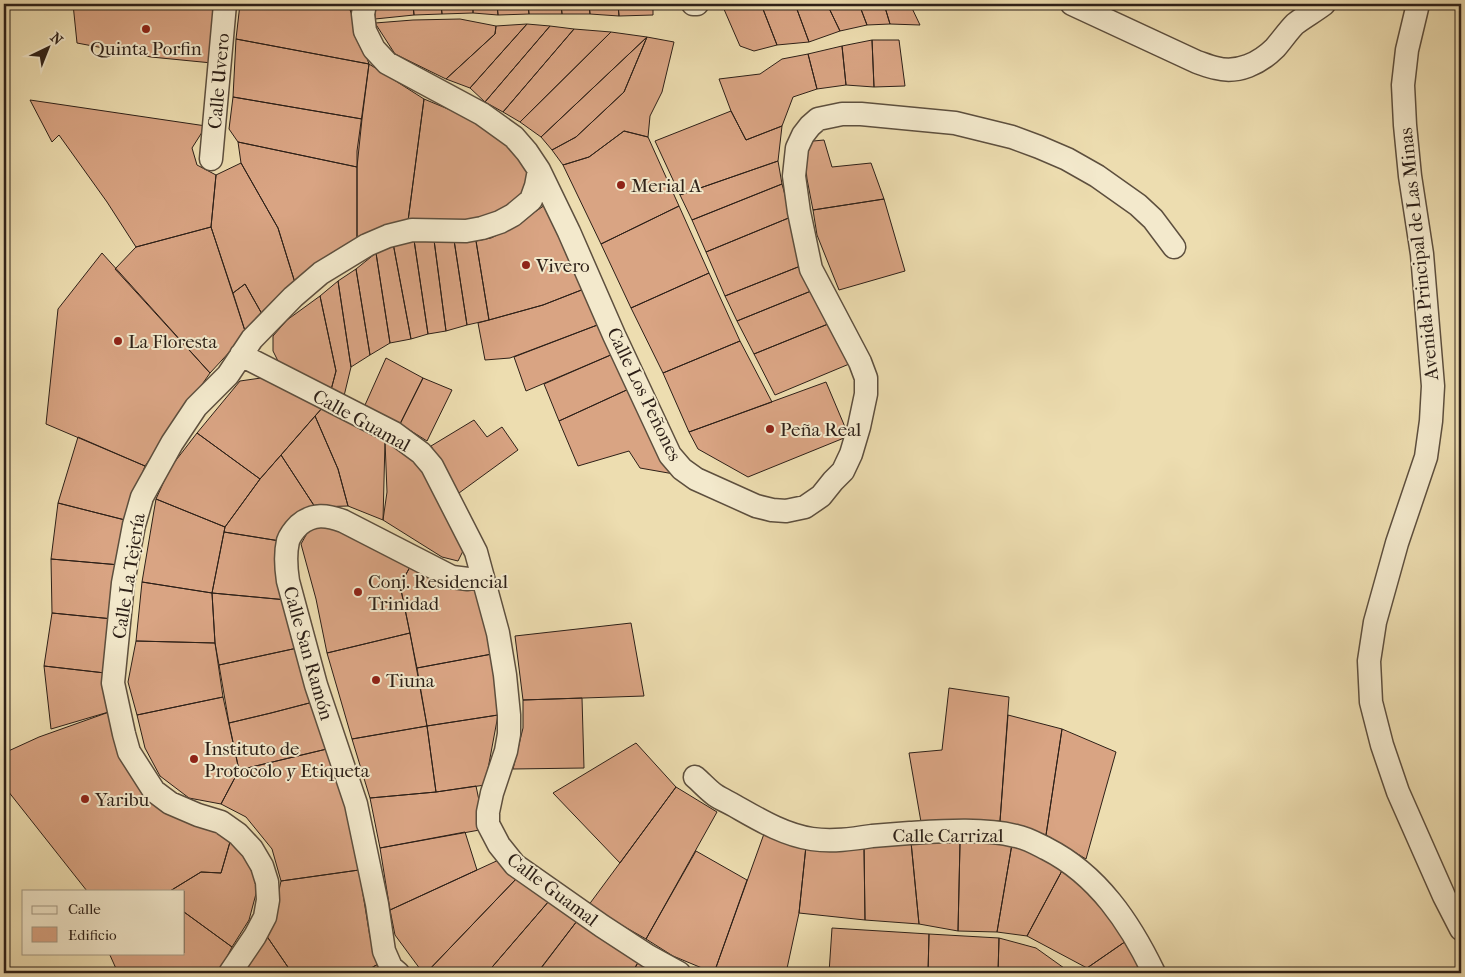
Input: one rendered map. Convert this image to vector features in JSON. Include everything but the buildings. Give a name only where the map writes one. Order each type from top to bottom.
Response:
[{"type":"street","name":"Calle Uvero","points":[[212,159],[226,4]]},
{"type":"street","name":"Calle Los Peñones","points":[[365,4],[363,14],[365,31],[374,49],[387,63],[482,114],[514,137],[527,152],[539,170],[569,232],[614,335],[670,455],[682,469],[696,479],[756,506],[786,511],[806,507],[821,496],[843,470],[851,454],[866,394],[866,378],[860,362],[811,269],[799,212],[794,176],[797,148],[803,135],[818,120],[842,114],[861,114],[946,122],[1012,137],[1067,159],[1097,176],[1138,205],[1153,219],[1174,247]]},
{"type":"street","points":[[1072,4],[1197,62],[1217,69],[1232,70],[1248,66],[1263,58],[1297,23],[1324,4]]},
{"type":"street","name":"Avenida Principal de Las Minas","points":[[1418,4],[1402,85],[1410,176],[1422,254],[1433,386],[1431,420],[1426,457],[1397,543],[1375,622],[1369,661],[1371,702],[1382,744],[1398,792],[1444,896],[1461,929]]},
{"type":"street","name":"Calle La Tejería","points":[[230,973],[255,936],[265,917],[268,900],[267,882],[262,866],[252,849],[238,834],[221,822],[170,803],[154,791],[129,752],[113,683],[123,583],[134,525],[142,497],[172,443],[196,407],[228,375],[252,339],[287,303],[322,274],[367,245],[388,236],[412,230],[466,231],[500,222],[513,215],[531,200],[539,170]]},
{"type":"street","name":"Calle Guamal","points":[[241,355],[394,433],[421,453],[432,466],[476,552],[498,633],[505,675],[509,734],[506,752],[492,793],[488,812],[488,824],[499,845],[515,865],[602,926],[648,956],[679,973]]},
{"type":"street","name":"Calle San Ramón","points":[[398,973],[391,967],[384,951],[377,904],[356,804],[316,685],[288,581],[286,566],[288,540],[294,530],[304,521],[316,516],[329,516],[343,521],[452,577],[468,579],[482,577]]},
{"type":"street","name":"Calle Carrizal","points":[[696,777],[715,795],[750,815],[793,834],[810,839],[848,840],[891,835],[963,831],[1002,833],[1031,841],[1066,860],[1082,871],[1098,887],[1112,903],[1139,942],[1154,973]]},
{"type":"place","name":"Quinta Porfin","points":[[146,29]]},
{"type":"place","name":"Merial A","points":[[621,185]]},
{"type":"place","name":"Vivero","points":[[526,265]]},
{"type":"place","name":"La Floresta","points":[[118,341]]},
{"type":"place","name":"Peña Real","points":[[770,429]]},
{"type":"place","name":"Conj. Residencial Trinidad","points":[[358,592]]},
{"type":"place","name":"Tiuna","points":[[376,680]]},
{"type":"place","name":"Instituto de Protocolo y Etiqueta","points":[[194,759]]},
{"type":"place","name":"Yaribu","points":[[85,799]]}]
